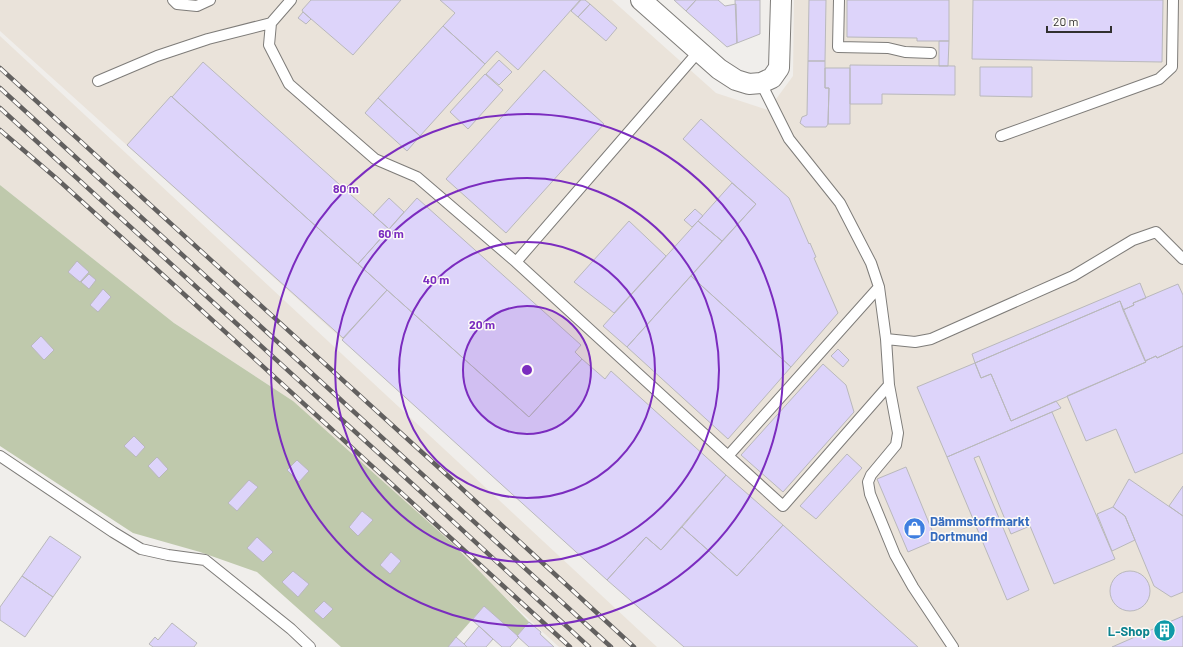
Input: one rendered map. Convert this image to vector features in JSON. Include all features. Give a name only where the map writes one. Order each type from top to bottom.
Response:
[{"type":"street","points":[[641,0],[719,69],[736,80],[749,84],[761,83],[772,78],[779,68],[782,0]]},
{"type":"lane","points":[[173,0],[177,4],[197,6],[210,0]]},
{"type":"lane","points":[[98,81],[157,56],[194,44],[271,23],[291,0]]},
{"type":"lane","points":[[839,0],[838,47],[888,48],[905,52],[931,52]]},
{"type":"lane","points":[[1001,136],[1159,79],[1172,67],[1173,0]]},
{"type":"lane","points":[[271,23],[269,45],[289,84],[374,159],[417,177],[516,262],[783,506],[889,385]]},
{"type":"lane","points":[[516,262],[699,51]]},
{"type":"lane","points":[[761,83],[789,139],[840,203],[871,263],[879,287],[886,339],[889,385],[898,434],[896,445],[871,475],[868,482],[870,494],[895,555],[913,586],[953,647]]},
{"type":"lane","points":[[886,339],[914,342],[931,339],[1073,276],[1133,240],[1156,232],[1183,259]]},
{"type":"lane","points":[[728,456],[879,287]]},
{"type":"lane","points":[[0,456],[113,532],[141,548],[168,555],[205,560],[291,629],[310,647]]},
{"type":"shaded area","points":[[0,0],[612,0],[716,93],[768,110],[793,76],[794,0],[1183,0],[1183,647],[684,647],[0,31]]},
{"type":"shaded area","points":[[0,36],[657,647],[559,647],[293,401],[174,323],[0,185]]},
{"type":"green space","points":[[0,185],[174,323],[293,401],[453,544],[529,622],[517,636],[484,606],[448,647],[341,647],[257,572],[200,552],[133,533],[0,446]]},
{"type":"building","points":[[311,0],[401,0],[353,55],[303,12],[302,10]]},
{"type":"building","points":[[440,0],[580,0],[518,70],[497,51],[485,64],[443,26],[455,13]]},
{"type":"building","points":[[581,0],[585,0],[590,4],[578,17],[571,11]]},
{"type":"building","points":[[674,0],[696,0],[686,11]]},
{"type":"building","points":[[696,0],[718,0],[725,6],[736,4],[737,43],[727,47],[686,11]]},
{"type":"building","points":[[735,0],[760,0],[760,34],[737,43]]},
{"type":"building","points":[[809,0],[826,0],[825,61],[808,61]]},
{"type":"building","points":[[847,0],[949,0],[949,41],[917,41],[917,38],[847,37]]},
{"type":"building","points":[[973,0],[1163,0],[1162,62],[972,59]]},
{"type":"building","points":[[590,4],[617,28],[606,41],[578,17]]},
{"type":"building","points":[[303,12],[311,19],[306,24],[298,18]]},
{"type":"building","points":[[443,26],[485,64],[420,136],[378,98]]},
{"type":"building","points":[[939,41],[949,41],[948,66],[939,66]]},
{"type":"building","points":[[499,60],[512,72],[499,85],[486,74]]},
{"type":"building","points":[[808,61],[825,61],[825,88],[829,88],[828,124],[826,127],[805,127],[800,123],[802,117],[807,115]]},
{"type":"building","points":[[203,62],[389,229],[358,264],[172,97]]},
{"type":"building","points":[[850,65],[955,66],[955,95],[882,94],[882,104],[850,104]]},
{"type":"building","points":[[980,67],[1032,67],[1032,97],[980,96]]},
{"type":"building","points":[[825,68],[850,68],[850,124],[828,124],[829,88],[825,88]]},
{"type":"building","points":[[544,70],[604,124],[506,233],[446,179]]},
{"type":"building","points":[[485,74],[503,90],[468,129],[450,112]]},
{"type":"building","points":[[171,96],[387,290],[343,338],[127,145]]},
{"type":"building","points":[[378,98],[420,136],[407,151],[365,113]]},
{"type":"building","points":[[701,119],[789,198],[816,257],[814,258],[838,313],[791,367],[691,276],[756,204],[683,139]]},
{"type":"building","points":[[732,183],[756,204],[722,241],[698,221]]},
{"type":"building","points":[[389,198],[404,212],[389,229],[373,215]]},
{"type":"building","points":[[417,198],[581,345],[575,352],[582,359],[529,417],[358,264]]},
{"type":"building","points":[[695,209],[703,216],[692,227],[684,220]]},
{"type":"building","points":[[629,221],[666,256],[614,313],[574,282]]},
{"type":"building","points":[[698,221],[722,241],[627,347],[603,326]]},
{"type":"building","points":[[77,261],[89,272],[80,282],[68,272]]},
{"type":"building","points":[[89,274],[96,280],[89,289],[81,282]]},
{"type":"building","points":[[691,276],[791,367],[728,439],[627,347]]},
{"type":"building","points":[[1140,283],[1146,298],[1133,303],[1134,305],[1123,310],[1120,301],[975,363],[972,354]]},
{"type":"building","points":[[1178,284],[1183,295],[1183,346],[1157,358],[1156,356],[1145,361],[1123,310],[1134,305],[1133,303]]},
{"type":"building","points":[[103,289],[111,297],[98,312],[90,305]]},
{"type":"building","points":[[387,290],[529,417],[582,359],[605,379],[611,371],[726,475],[661,550],[646,537],[607,580],[342,340]]},
{"type":"building","points":[[1120,301],[1146,362],[1011,421],[991,374],[981,378],[975,363]]},
{"type":"building","points":[[41,336],[54,350],[44,360],[31,346]]},
{"type":"building","points":[[1183,346],[1183,453],[1135,473],[1116,429],[1086,441],[1067,396],[1146,362],[1145,361],[1156,356],[1157,358]]},
{"type":"building","points":[[838,349],[849,360],[843,367],[831,356]]},
{"type":"building","points":[[975,363],[981,378],[991,374],[1011,421],[1056,401],[1061,408],[947,457],[917,387]]},
{"type":"building","points":[[823,364],[846,385],[854,412],[783,492],[741,455]]},
{"type":"building","points":[[1052,412],[1115,559],[1054,584],[1030,526],[1011,534],[979,456],[974,458],[1029,590],[1007,600],[947,457]]},
{"type":"building","points":[[134,436],[145,447],[136,457],[124,446]]},
{"type":"building","points":[[847,454],[862,468],[816,519],[800,506]]},
{"type":"building","points":[[157,457],[168,469],[159,478],[148,466]]},
{"type":"building","points":[[297,460],[309,471],[299,482],[287,470]]},
{"type":"building","points":[[906,467],[936,540],[908,552],[877,479]]},
{"type":"building","points":[[726,475],[783,525],[737,576],[682,527]]},
{"type":"building","points":[[1129,479],[1183,516],[1183,592],[1171,597],[1154,586],[1125,516],[1113,507]]},
{"type":"building","points":[[249,480],[258,487],[237,511],[228,503]]},
{"type":"building","points":[[1183,486],[1183,516],[1169,506]]},
{"type":"building","points":[[1113,507],[1125,516],[1135,540],[1112,551],[1097,514]]},
{"type":"building","points":[[362,511],[373,520],[358,536],[349,527]]},
{"type":"building","points":[[783,525],[918,647],[684,647],[607,580],[646,537],[661,550],[682,527],[737,576]]},
{"type":"building","points":[[50,536],[81,557],[53,597],[22,576]]},
{"type":"building","points":[[257,537],[273,552],[263,562],[247,548]]},
{"type":"building","points":[[391,552],[401,561],[390,574],[380,565]]},
{"type":"building","points":[[293,571],[309,584],[298,597],[282,582]]},
{"type":"building","points":[[1134,571],[1141,574],[1147,580],[1150,591],[1149,599],[1141,608],[1134,611],[1126,611],[1119,608],[1111,599],[1110,587],[1113,580],[1122,572]]},
{"type":"building","points":[[22,576],[53,597],[25,637],[0,620],[0,607]]},
{"type":"building","points":[[324,601],[333,609],[323,619],[314,611]]},
{"type":"building","points":[[484,606],[519,637],[510,647],[502,647],[472,620]]},
{"type":"building","name":"L-Shop","points":[[1183,616],[1183,647],[1112,647]]},
{"type":"building","points":[[529,622],[541,632],[540,634],[554,647],[529,647],[517,636]]},
{"type":"building","points":[[172,623],[197,643],[194,647],[153,647],[149,644],[155,637],[158,640]]},
{"type":"building","points":[[479,626],[493,639],[486,647],[467,647],[464,644]]},
{"type":"building","points":[[456,637],[464,644],[467,647],[448,647]]},
{"type":"railway","points":[[0,68],[634,647]]},
{"type":"railway","points":[[0,88],[611,647]]},
{"type":"railway","points":[[0,108],[589,647]]},
{"type":"railway","points":[[0,130],[56,178],[152,265],[570,647]]},
{"type":"place","name":"Dämmstoffmarkt Dortmund","points":[[914,528]]},
{"type":"place","name":"L-Shop","points":[[1165,631]]}]
